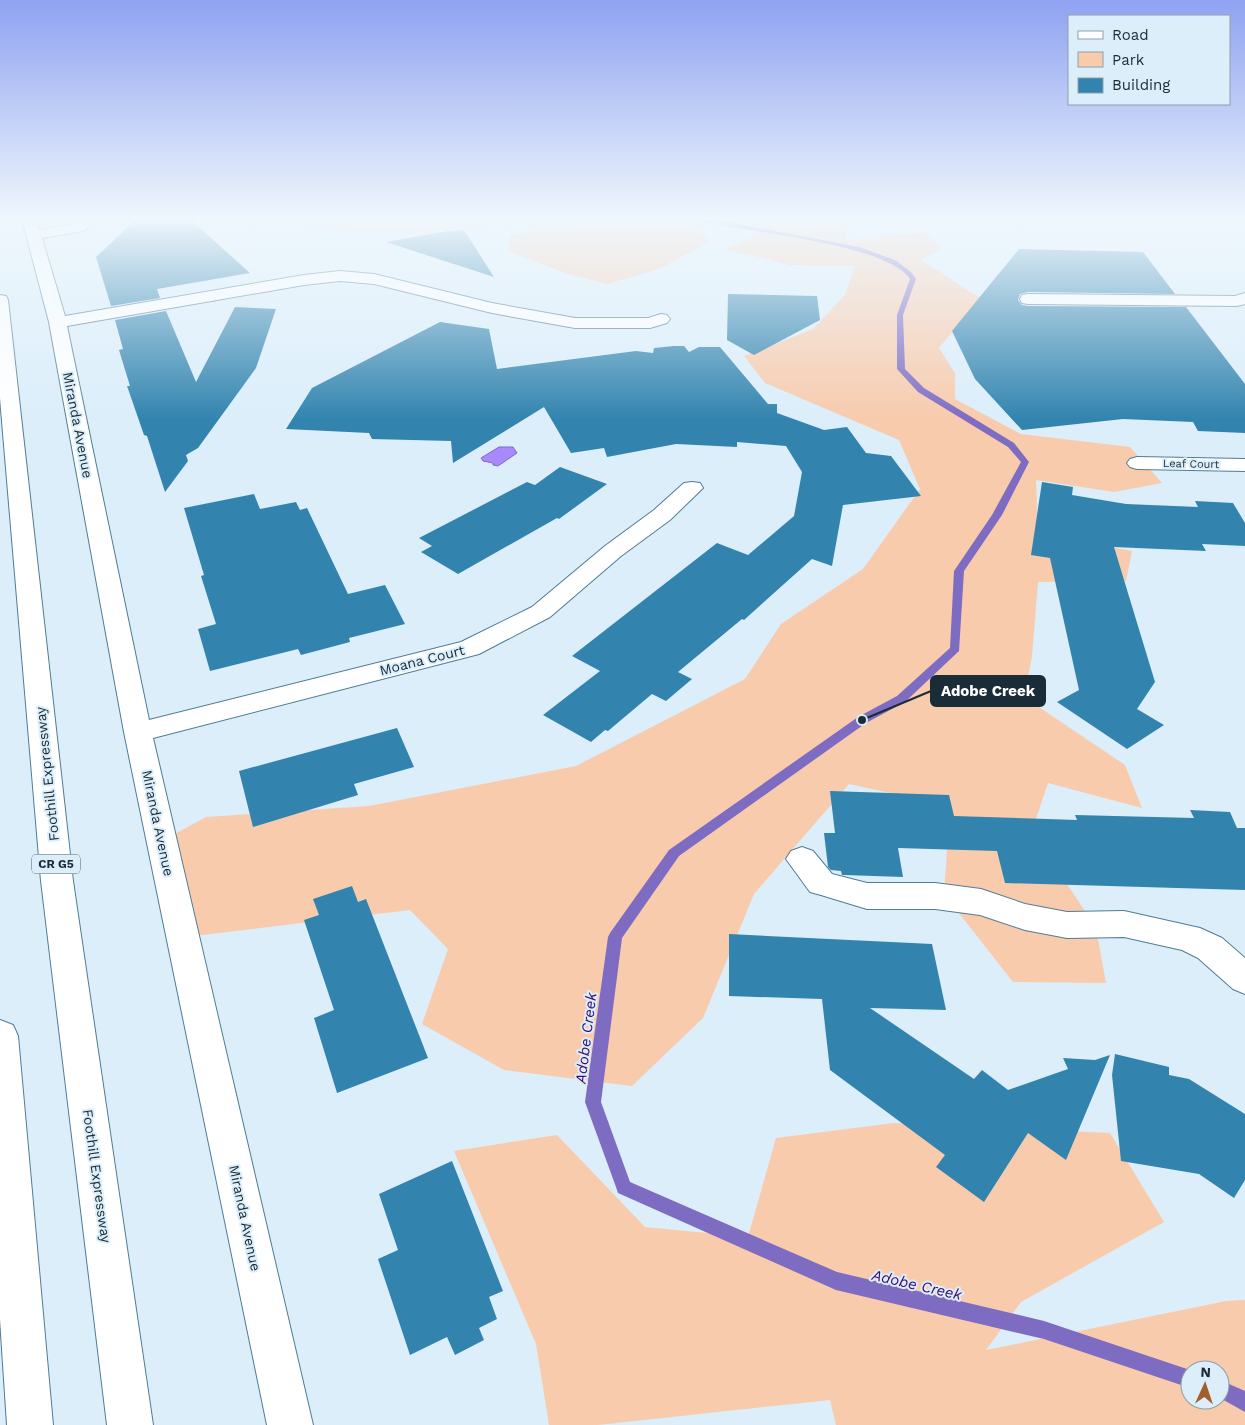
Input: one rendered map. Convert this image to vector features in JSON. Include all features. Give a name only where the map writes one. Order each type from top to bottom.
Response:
[{"type":"main road","name":"Miranda Avenue","points":[[48,286],[58,322],[138,732],[290,1425]]},
{"type":"main road","points":[[58,322],[272,286]]},
{"type":"main road","points":[[400,286],[492,308],[575,323],[650,323],[661,320]]},
{"type":"main road","points":[[1028,299],[1242,303]]},
{"type":"main road","name":"Foothill Expressway","points":[[0,300],[57,881],[130,1425]]},
{"type":"main road","name":"Leaf Court","points":[[1136,463],[1245,465]]},
{"type":"main road","name":"Moana Court","points":[[138,732],[470,648],[541,612],[613,550],[662,515],[692,488]]},
{"type":"main road","points":[[802,859],[821,883],[867,896],[935,896],[981,902],[1025,917],[1067,925],[1124,924],[1188,938],[1210,948],[1245,978]]},
{"type":"main road","points":[[0,1036],[30,1425]]},
{"type":"green space","points":[[848,286],[961,286],[980,298],[939,348],[955,373],[955,399],[1021,434],[1130,447],[1162,483],[1114,492],[1036,480],[1038,534],[1132,551],[1126,581],[1038,582],[1032,657],[1024,697],[1125,765],[1142,808],[1048,783],[1032,831],[1096,928],[1106,983],[1013,982],[944,894],[950,806],[849,784],[754,894],[703,1018],[632,1086],[504,1070],[422,1024],[448,949],[410,910],[177,938],[162,841],[206,817],[369,806],[576,766],[745,679],[781,624],[863,569],[920,489],[899,440],[765,383],[744,356],[813,329],[845,295]]},
{"type":"green space","points":[[894,1123],[1110,1133],[1164,1222],[1021,1302],[986,1350],[1226,1301],[1245,1300],[1245,1425],[836,1425],[830,1400],[598,1425],[549,1425],[536,1344],[454,1151],[557,1135],[645,1227],[748,1237],[776,1138]]},
{"type":"shaded area","points":[[499,447],[513,447],[517,453],[498,466],[483,461],[481,458]]},
{"type":"building","points":[[105,286],[177,286],[157,289],[160,298],[111,306]]},
{"type":"building","points":[[989,286],[1169,286],[1175,294],[1028,292],[1020,294],[1018,300],[1022,305],[1028,306],[1186,307],[1245,384],[1245,433],[1198,431],[1193,422],[1123,419],[1022,430],[975,379],[952,331]]},
{"type":"building","points":[[728,294],[817,296],[820,320],[754,355],[727,340]]},
{"type":"building","points":[[235,307],[276,309],[256,368],[198,448],[186,455],[188,461],[165,492],[147,436],[144,435],[127,386],[130,386],[119,350],[123,349],[115,320],[166,311],[196,382]]},
{"type":"building","points":[[440,322],[489,329],[497,369],[636,351],[653,353],[654,348],[674,346],[684,346],[689,352],[699,347],[720,347],[768,404],[777,404],[777,413],[824,430],[847,427],[866,453],[891,456],[921,496],[843,505],[832,566],[812,559],[744,620],[742,619],[678,672],[692,679],[666,701],[652,694],[608,731],[605,730],[591,742],[543,715],[600,671],[572,656],[717,543],[748,555],[794,516],[802,472],[786,446],[737,442],[737,447],[676,444],[607,457],[604,448],[571,453],[544,407],[453,463],[451,441],[372,439],[369,433],[286,429],[312,388]]},
{"type":"building","points":[[560,467],[607,484],[559,519],[557,518],[458,574],[421,552],[432,546],[419,538],[527,482],[535,485]]},
{"type":"building","points":[[1042,482],[1073,487],[1072,495],[1126,504],[1198,507],[1195,501],[1233,503],[1245,523],[1245,546],[1202,544],[1206,551],[1114,547],[1155,682],[1137,709],[1164,725],[1127,749],[1057,702],[1079,690],[1050,558],[1031,555]]},
{"type":"building","points":[[254,494],[260,509],[296,502],[300,510],[307,508],[348,594],[385,585],[405,624],[349,638],[350,642],[301,655],[298,649],[210,671],[198,629],[216,624],[201,576],[204,575],[184,508]]},
{"type":"building","points":[[397,728],[414,767],[354,784],[358,795],[253,827],[239,771]]},
{"type":"building","points":[[830,791],[949,795],[954,816],[1077,820],[1075,815],[1194,818],[1190,810],[1230,812],[1237,828],[1245,828],[1245,890],[1005,883],[997,851],[898,848],[903,877],[842,875],[841,871],[831,870],[828,867],[824,833],[835,833]]},
{"type":"building","points":[[352,886],[358,902],[366,899],[428,1058],[337,1093],[314,1018],[334,1010],[304,920],[319,915],[313,899]]},
{"type":"building","points":[[729,934],[932,944],[946,1010],[870,1008],[974,1079],[982,1070],[1008,1090],[1068,1069],[1063,1058],[1095,1060],[1110,1055],[1066,1160],[1028,1133],[984,1202],[936,1167],[945,1155],[830,1070],[822,999],[729,996]]},
{"type":"building","points":[[1115,1054],[1169,1067],[1169,1075],[1189,1079],[1245,1114],[1245,1180],[1234,1198],[1199,1174],[1121,1161],[1112,1075]]},
{"type":"building","points":[[452,1161],[503,1291],[489,1297],[497,1319],[479,1328],[484,1340],[455,1355],[447,1337],[410,1355],[378,1259],[398,1250],[379,1194]]},
{"type":"waterway","name":"Adobe Creek","points":[[911,286],[900,315],[901,369],[921,390],[1011,445],[1025,462],[997,515],[959,571],[955,649],[901,699],[862,720],[674,853],[615,937],[593,1102],[624,1187],[836,1281],[1044,1330],[1180,1376]]},
{"type":"waterway","name":"Adobe Creek","points":[[1230,1393],[1245,1403]]},
{"type":"place","name":"Adobe Creek","points":[[862,720]]}]
